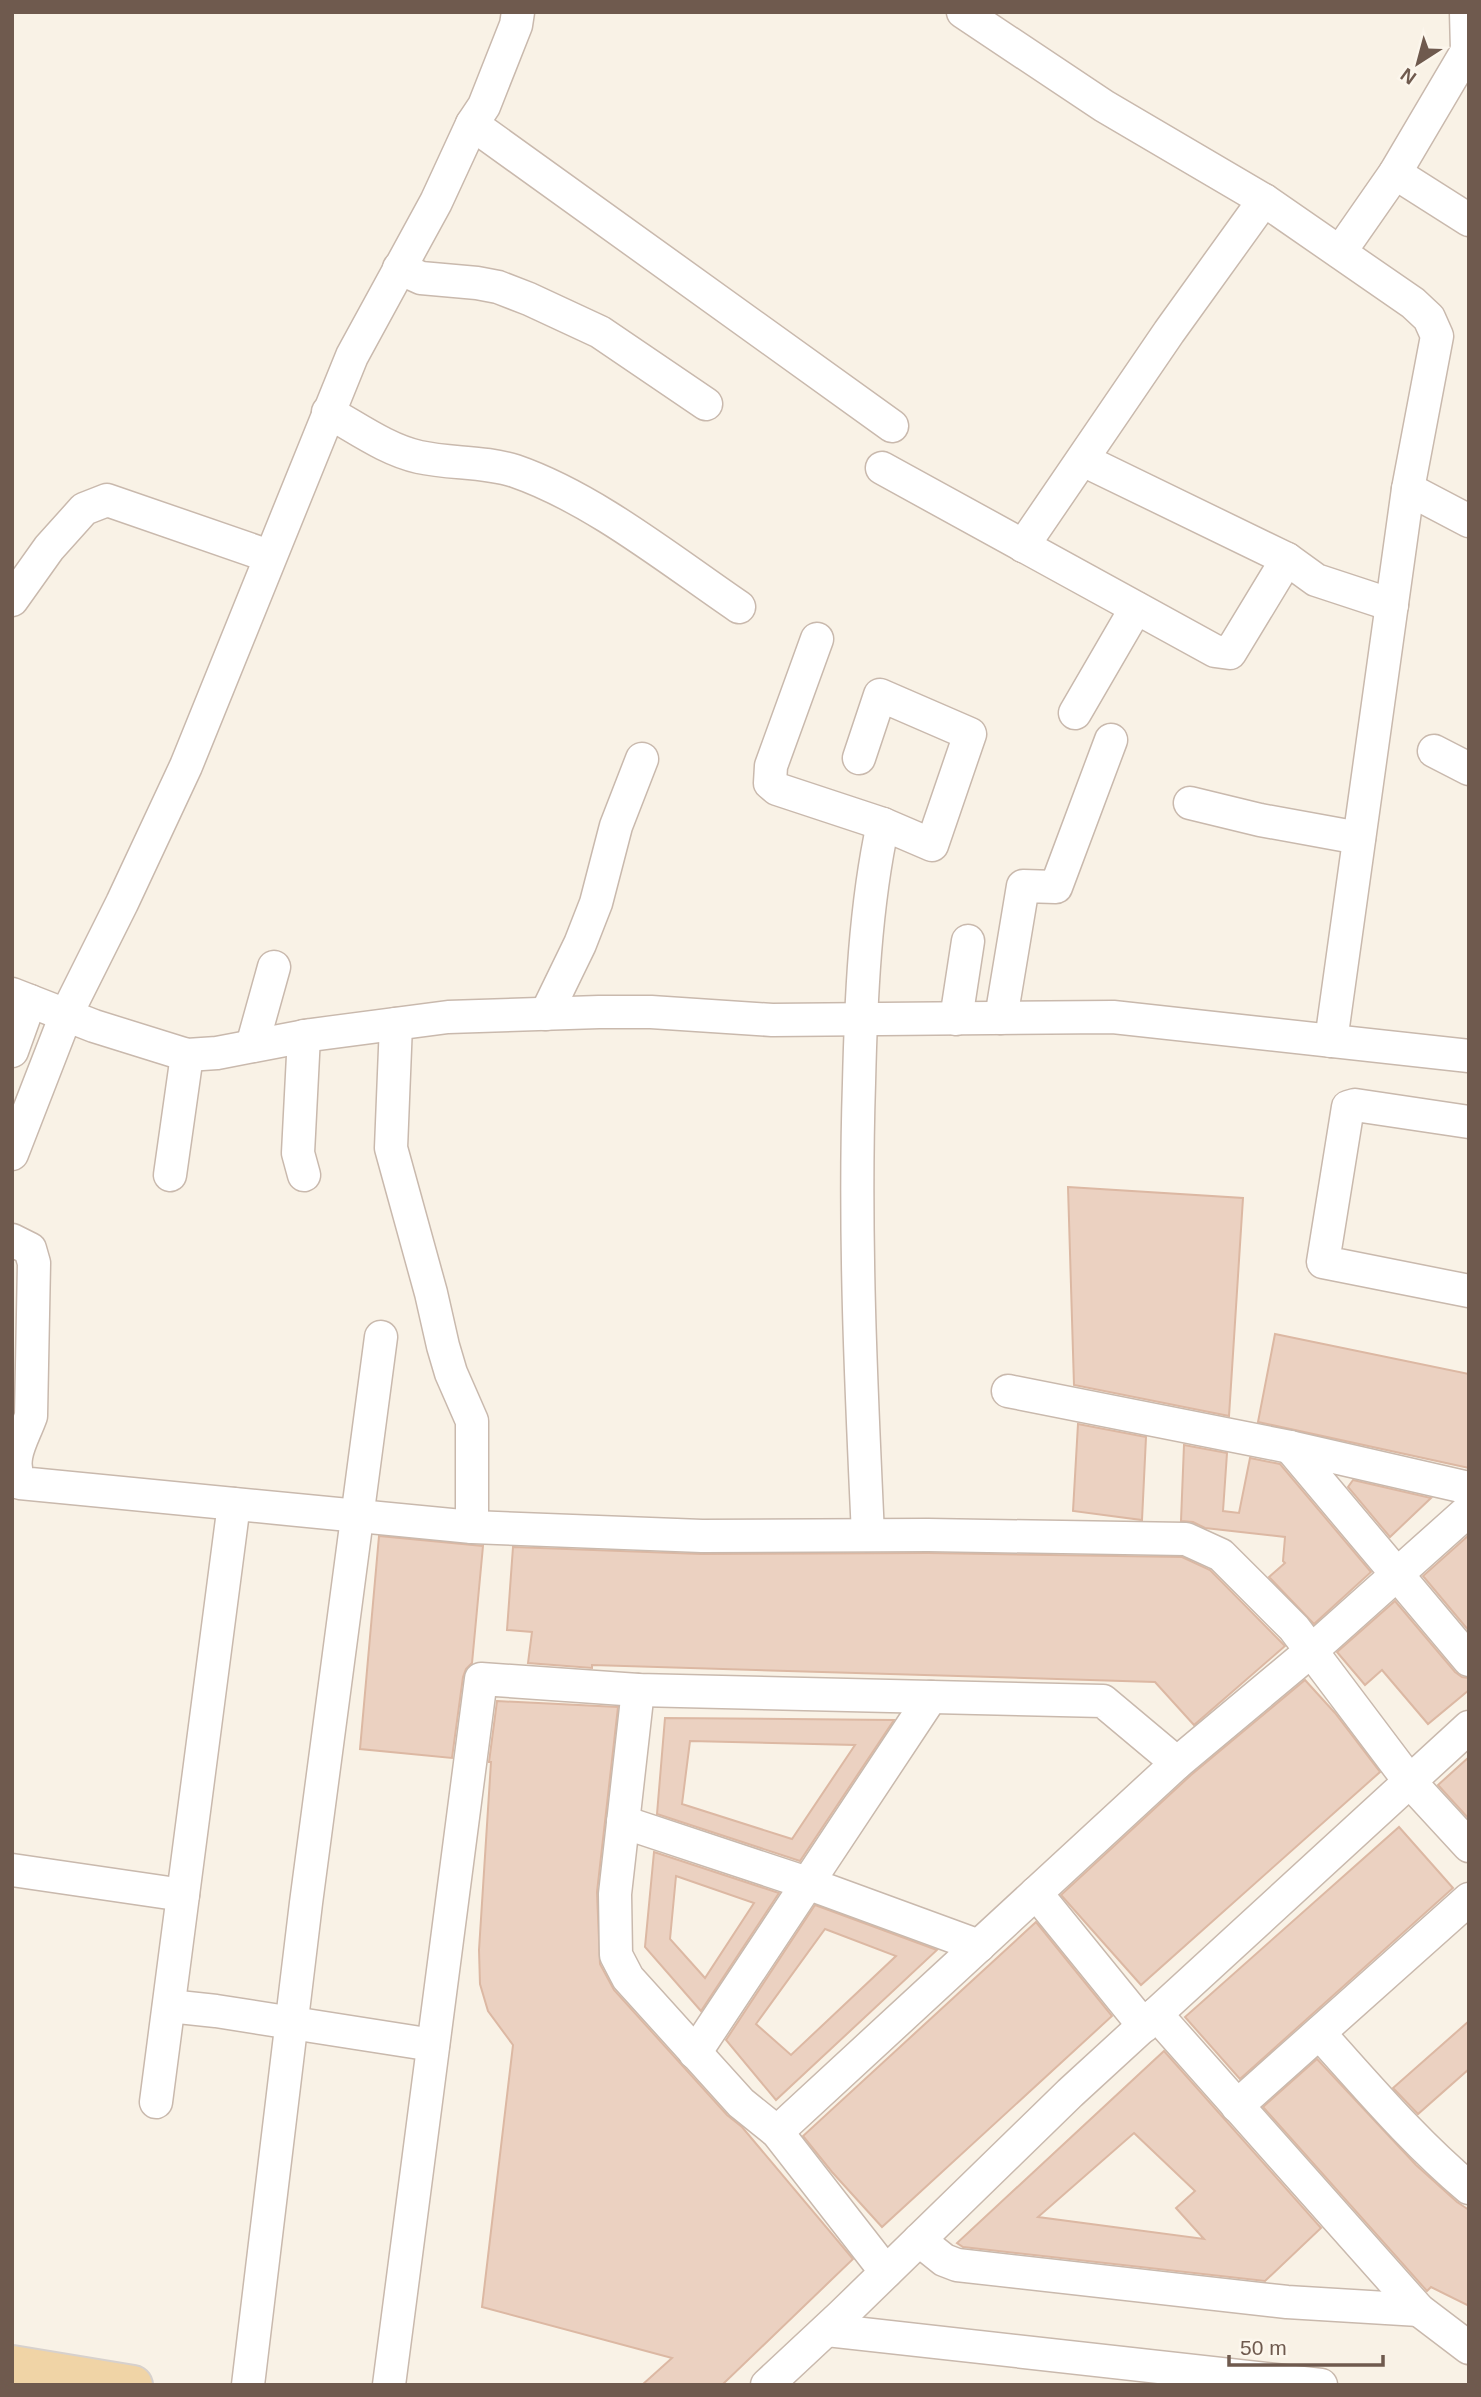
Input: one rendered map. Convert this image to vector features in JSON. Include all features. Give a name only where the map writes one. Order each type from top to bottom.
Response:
[{"type":"main road","points":[[12,2365],[133,2385]]},
{"type":"street","points":[[12,1154],[66,1015],[186,766],[352,356],[436,202],[472,124],[484,106],[516,25],[518,12]]},
{"type":"street","points":[[963,12],[1104,106],[1265,200],[1413,303],[1429,318],[1437,336],[1408,489],[1331,1041]]},
{"type":"street","points":[[1340,253],[1395,173],[1468,51],[1466,12]]},
{"type":"street","points":[[472,124],[892,426]]},
{"type":"street","points":[[1395,173],[1469,220]]},
{"type":"street","points":[[1023,546],[1169,332],[1265,200]]},
{"type":"street","points":[[399,268],[421,278],[498,287],[529,299],[600,332],[706,404]]},
{"type":"street","points":[[328,412],[400,451],[422,458],[494,465],[566,494],[598,512],[739,607]]},
{"type":"street","points":[[1083,460],[1287,559],[1316,580],[1392,605]]},
{"type":"street","points":[[882,468],[1215,651],[1230,653],[1287,559]]},
{"type":"street","points":[[1408,489],[1469,521]]},
{"type":"street","points":[[12,600],[49,548],[84,509],[107,500],[269,556]]},
{"type":"street","points":[[1074,713],[1136,608]]},
{"type":"street","points":[[817,639],[771,766],[771,783],[778,789],[883,824],[932,845],[970,734],[880,695],[859,758]]},
{"type":"street","points":[[1001,1018],[1023,886],[1056,887],[1111,740]]},
{"type":"street","points":[[1434,751],[1469,769]]},
{"type":"street","points":[[546,1014],[596,903],[620,814],[642,759]]},
{"type":"street","points":[[1190,803],[1260,820],[1359,838]]},
{"type":"street","points":[[868,1535],[856,1179],[860,1019],[874,868],[883,824]]},
{"type":"street","points":[[956,1018],[968,941]]},
{"type":"street","points":[[252,1046],[274,967]]},
{"type":"street","points":[[12,1051],[21,998],[150,1045],[187,1055],[217,1053],[304,1036],[448,1017],[651,1013],[772,1020],[1113,1017],[1469,1056]]},
{"type":"street","points":[[396,1024],[391,1148],[431,1293],[445,1355],[472,1421],[472,1527]]},
{"type":"street","points":[[304,1036],[298,1153],[304,1175]]},
{"type":"street","points":[[170,1175],[187,1055]]},
{"type":"street","points":[[1469,1122],[1355,1105],[1348,1107],[1323,1262],[1469,1291]]},
{"type":"street","points":[[12,1240],[30,1250],[34,1263],[31,1416],[15,1454],[16,1474],[20,1483],[472,1527],[702,1536],[1186,1539],[1221,1555],[1294,1628],[1410,1782],[1469,1846]]},
{"type":"street","points":[[248,2385],[381,1337]]},
{"type":"street","points":[[1008,1391],[1290,1447],[1469,1488]]},
{"type":"street","points":[[1290,1447],[1469,1660]]},
{"type":"street","points":[[156,2102],[234,1504]]},
{"type":"street","points":[[777,2132],[1177,1763],[1311,1651],[1469,1510]]},
{"type":"street","points":[[389,2385],[481,1679],[638,1690],[1103,1701],[1177,1763]]},
{"type":"street","points":[[638,1690],[615,1894],[616,1955],[628,1978],[695,2053],[741,2103],[777,2132],[886,2272]]},
{"type":"street","points":[[695,2053],[931,1697]]},
{"type":"street","points":[[767,2385],[1070,2093],[1469,1727]]},
{"type":"street","points":[[623,1822],[807,1883],[979,1946]]},
{"type":"street","points":[[12,1870],[183,1895]]},
{"type":"street","points":[[1036,1893],[1150,2020],[1237,2106],[1419,2310],[1469,2348]]},
{"type":"street","points":[[1237,2106],[1469,1899]]},
{"type":"street","points":[[169,2006],[433,2045]]},
{"type":"street","points":[[1319,2033],[1441,2165],[1469,2188]]},
{"type":"street","points":[[919,2240],[944,2260],[957,2265],[1287,2302],[1419,2310]]},
{"type":"street","points":[[827,2330],[1321,2385]]},
{"type":"building","points":[[1068,1187],[1243,1198],[1229,1416],[1074,1385]]},
{"type":"building","points":[[1275,1334],[1469,1374],[1469,1468],[1258,1422]]},
{"type":"building","points":[[1078,1424],[1146,1437],[1142,1520],[1073,1511]]},
{"type":"building","points":[[1184,1445],[1227,1453],[1223,1511],[1239,1513],[1250,1458],[1280,1464],[1371,1572],[1314,1624],[1269,1577],[1285,1563],[1285,1537],[1205,1528],[1193,1522],[1181,1521]]},
{"type":"building","points":[[1353,1480],[1431,1498],[1390,1537],[1348,1487]]},
{"type":"building","points":[[1469,1535],[1469,1631],[1423,1576]]},
{"type":"building","points":[[379,1536],[483,1546],[472,1663],[463,1677],[452,1758],[360,1749]]},
{"type":"building","points":[[513,1547],[701,1554],[928,1553],[1182,1557],[1210,1570],[1285,1646],[1194,1725],[1155,1682],[592,1665],[592,1668],[528,1663],[532,1632],[507,1630]]},
{"type":"building","points":[[1395,1601],[1455,1672],[1469,1678],[1469,1690],[1428,1724],[1382,1670],[1365,1685],[1337,1652]]},
{"type":"building","points":[[1305,1680],[1335,1713],[1380,1772],[1141,1985],[1061,1895],[1191,1775]]},
{"type":"building","points":[[497,1701],[618,1707],[597,1892],[600,1964],[614,1990],[727,2115],[742,2127],[853,2259],[722,2385],[642,2385],[672,2358],[482,2307],[513,2045],[488,2011],[480,1984],[479,1950],[489,1762]]},
{"type":"building","points":[[665,1718],[894,1720],[800,1861],[657,1814]],"holes":[[[690,1741],[855,1745],[792,1839],[682,1804]]]},
{"type":"building","points":[[1469,1757],[1469,1819],[1438,1785]]},
{"type":"building","points":[[1399,1827],[1453,1888],[1240,2079],[1185,2017]]},
{"type":"building","points":[[654,1852],[779,1893],[701,2011],[645,1947]],"holes":[[[676,1876],[754,1903],[705,1978],[670,1939]]]},
{"type":"building","points":[[815,1905],[937,1950],[776,2100],[726,2040]],"holes":[[[825,1929],[896,1956],[791,2055],[756,2024]]]},
{"type":"building","points":[[1036,1922],[1112,2016],[882,2227],[803,2136]]},
{"type":"building","points":[[1469,2021],[1469,2069],[1418,2114],[1393,2088]]},
{"type":"building","points":[[1164,2051],[1321,2228],[1265,2281],[963,2247],[957,2243]],"holes":[[[1134,2133],[1195,2191],[1176,2208],[1204,2239],[1038,2217]]]},
{"type":"building","points":[[1317,2059],[1416,2165],[1469,2210],[1469,2306],[1431,2287],[1427,2291],[1263,2107]]}]
